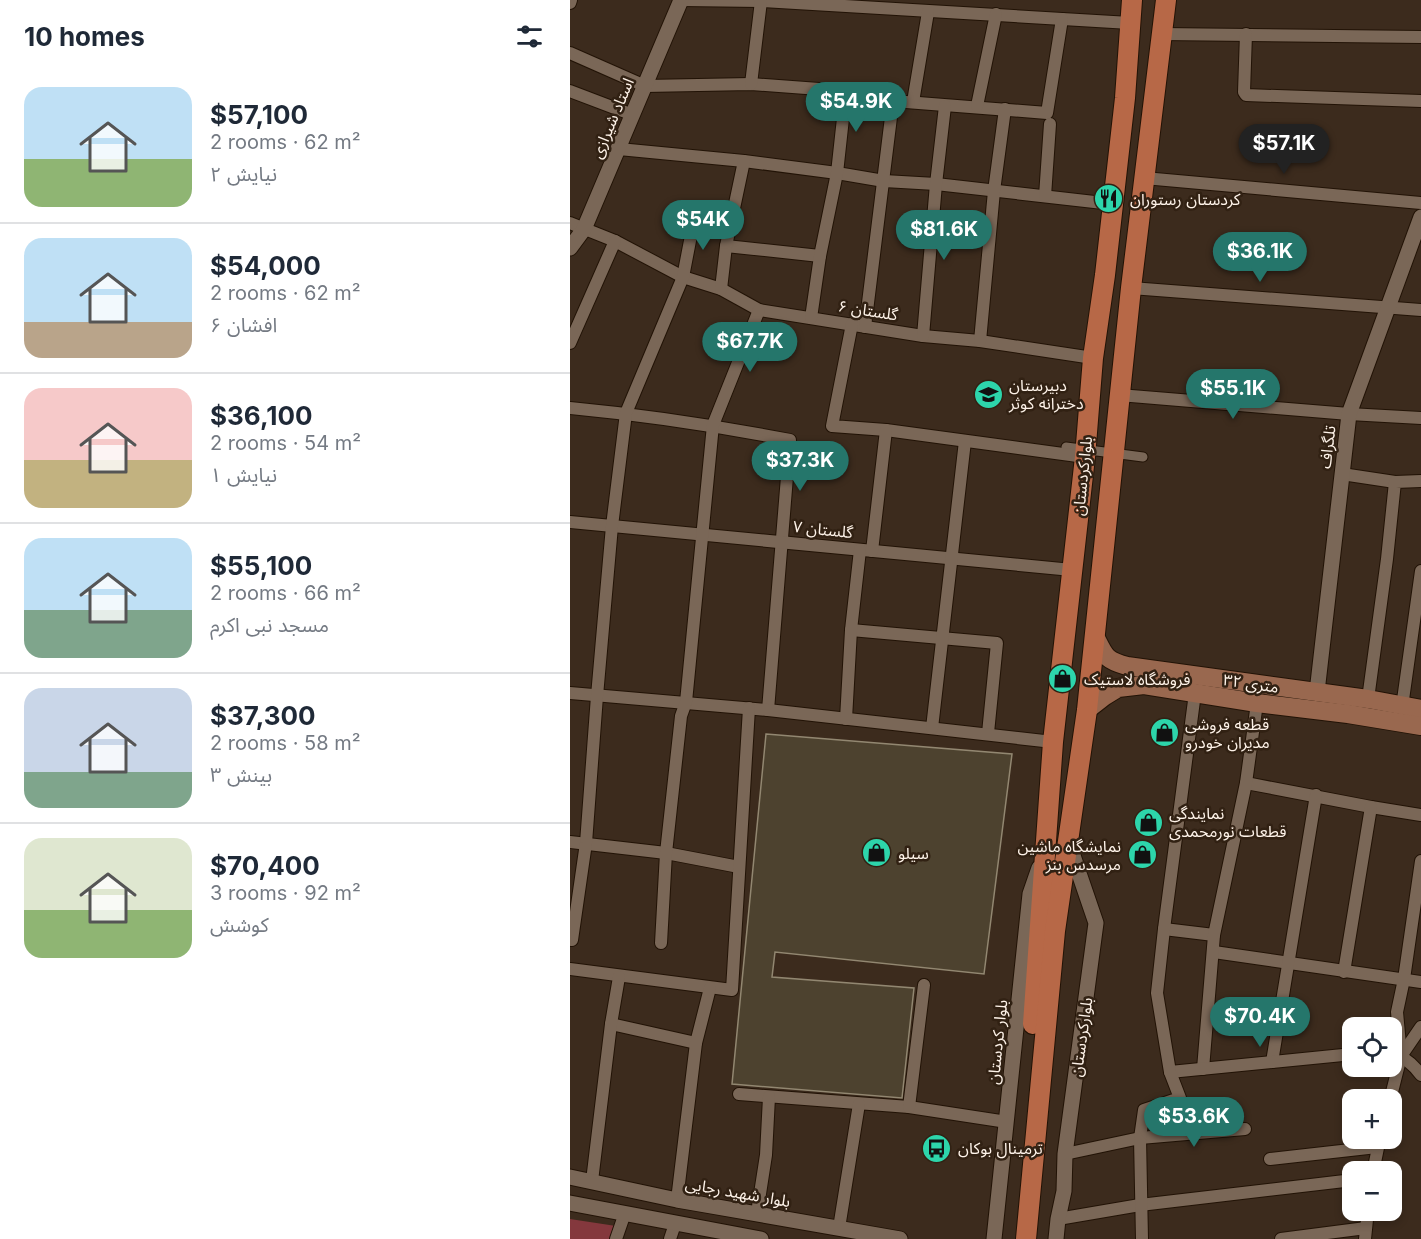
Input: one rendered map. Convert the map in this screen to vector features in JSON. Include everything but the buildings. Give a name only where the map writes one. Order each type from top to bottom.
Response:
[{"type":"main road","name":"بلوارکردستان","points":[[1015,1239],[1053,742],[1072,570],[1078,451],[1093,358],[1125,98],[1132,0]]},
{"type":"main road","name":"بلوارکردستان","points":[[1026,1239],[1054,931],[1087,710],[1119,395],[1166,0]]},
{"type":"main road","name":"۳۲ متری","points":[[1095,636],[1105,657],[1119,664],[1368,699],[1421,710]]},
{"type":"main road","name":"۳۲ متری","points":[[1087,710],[1118,688],[1144,685],[1421,726]]},
{"type":"street","points":[[681,0],[761,1],[1130,23]]},
{"type":"street","name":"استاد شیرازی","points":[[570,248],[577,226],[619,149],[681,0]]},
{"type":"street","points":[[751,84],[761,1]]},
{"type":"street","points":[[913,102],[927,12]]},
{"type":"street","points":[[977,106],[996,14]]},
{"type":"street","points":[[1045,196],[1048,119],[1062,19]]},
{"type":"street","points":[[1161,34],[1421,37]]},
{"type":"street","points":[[1246,34],[1244,92],[1246,95],[1421,102]]},
{"type":"street","points":[[570,53],[645,86],[751,84],[846,91],[893,101],[1005,109],[1048,119]]},
{"type":"street","points":[[570,91],[633,115]]},
{"type":"street","points":[[811,318],[820,256],[837,173],[846,91]]},
{"type":"street","points":[[893,101],[884,181],[858,325],[832,426],[1143,457]]},
{"type":"street","points":[[923,336],[945,106]]},
{"type":"street","points":[[980,341],[994,191],[1005,109]]},
{"type":"street","points":[[619,149],[744,161],[884,181],[936,184],[1112,204]]},
{"type":"street","points":[[721,289],[726,246],[744,161]]},
{"type":"street","points":[[1144,178],[1421,203]]},
{"type":"street","name":"تلگراف","points":[[1317,692],[1349,414],[1421,218]]},
{"type":"street","points":[[572,940],[586,843],[612,526],[626,413],[683,277],[694,220]]},
{"type":"street","name":"گلستان ۶","points":[[577,226],[615,241],[683,277],[721,289],[759,310],[923,336],[980,341],[1093,358]]},
{"type":"street","points":[[570,343],[615,241]]},
{"type":"street","points":[[726,246],[820,256]]},
{"type":"street","points":[[1131,288],[1421,310]]},
{"type":"street","points":[[661,943],[666,853],[681,716],[686,702],[714,425],[759,310]]},
{"type":"street","points":[[1119,395],[1421,418]]},
{"type":"street","points":[[570,408],[714,425],[790,440],[768,710]]},
{"type":"street","points":[[846,719],[851,630],[886,430]]},
{"type":"street","points":[[932,728],[965,441]]},
{"type":"street","points":[[1342,474],[1395,482],[1421,481]]},
{"type":"street","points":[[1368,699],[1388,559],[1392,495],[1395,482]]},
{"type":"street","name":"گلستان ۷","points":[[570,522],[1072,570]]},
{"type":"street","points":[[1402,707],[1421,571]]},
{"type":"street","points":[[851,630],[997,643],[988,733]]},
{"type":"street","points":[[570,693],[749,708],[1053,742]]},
{"type":"street","points":[[1142,1239],[1140,1138],[1144,1110],[1180,1098],[1170,1072],[1157,993],[1195,693]]},
{"type":"street","points":[[1203,1070],[1214,935],[1246,783],[1257,703]]},
{"type":"street","points":[[570,969],[732,990],[749,708]]},
{"type":"street","points":[[1246,783],[1421,815]]},
{"type":"street","points":[[1272,1062],[1316,795]]},
{"type":"street","points":[[1344,972],[1371,807]]},
{"type":"street","name":"بلوارکردستان","points":[[1056,1239],[1064,1191],[1065,1154],[1096,923],[1068,839]]},
{"type":"street","points":[[570,842],[666,853],[739,867]]},
{"type":"street","name":"بلوار کردستان","points":[[994,1239],[1030,894],[1045,851]]},
{"type":"street","points":[[1396,1017],[1404,979],[1421,861]]},
{"type":"street","points":[[1164,929],[1214,935]]},
{"type":"street","points":[[1214,952],[1421,982]]},
{"type":"street","points":[[592,1181],[619,977]]},
{"type":"street","points":[[909,1107],[924,985]]},
{"type":"street","points":[[677,1200],[696,1043],[710,988]]},
{"type":"street","points":[[611,1024],[696,1043]]},
{"type":"street","points":[[1402,1048],[1421,1027]]},
{"type":"street","points":[[1170,1072],[1342,1055]]},
{"type":"street","points":[[1402,1057],[1419,1067]]},
{"type":"street","points":[[739,1094],[909,1107],[1007,1122]]},
{"type":"street","points":[[757,1213],[766,1155],[769,1097]]},
{"type":"street","points":[[839,1228],[859,1104]]},
{"type":"street","points":[[1065,1154],[1140,1138],[1245,1129]]},
{"type":"street","points":[[1269,1159],[1342,1148]]},
{"type":"street","name":"بلوار شهید رجایی","points":[[570,1177],[677,1200],[900,1239]]},
{"type":"street","points":[[1058,1219],[1140,1205],[1342,1181]]},
{"type":"street","points":[[570,1203],[761,1239]]},
{"type":"street","points":[[615,1239],[625,1213]]},
{"type":"street","points":[[670,1239],[675,1224]]},
{"type":"street","points":[[1280,1239],[1366,1233]]},
{"type":"shaded area","points":[[570,1219],[616,1226],[611,1239],[570,1239]]},
{"type":"place","name":"کردستان رستوران","points":[[1109,199]]},
{"type":"place","name":"دبیرستان دخترانه کوثر","points":[[988,394]]},
{"type":"place","name":"فروشگاه لاستیک","points":[[1063,679]]},
{"type":"place","name":"قطعه فروشی مدیران خودرو","points":[[1164,733]]},
{"type":"place","name":"نمایندگی قطعات نورمحمدی","points":[[1148,822]]},
{"type":"place","name":"سیلو","points":[[877,853]]},
{"type":"place","name":"نمایشگاه ماشین مرسدس بنز","points":[[1142,855]]},
{"type":"place","name":"ترمینال بوکان","points":[[937,1148]]}]
